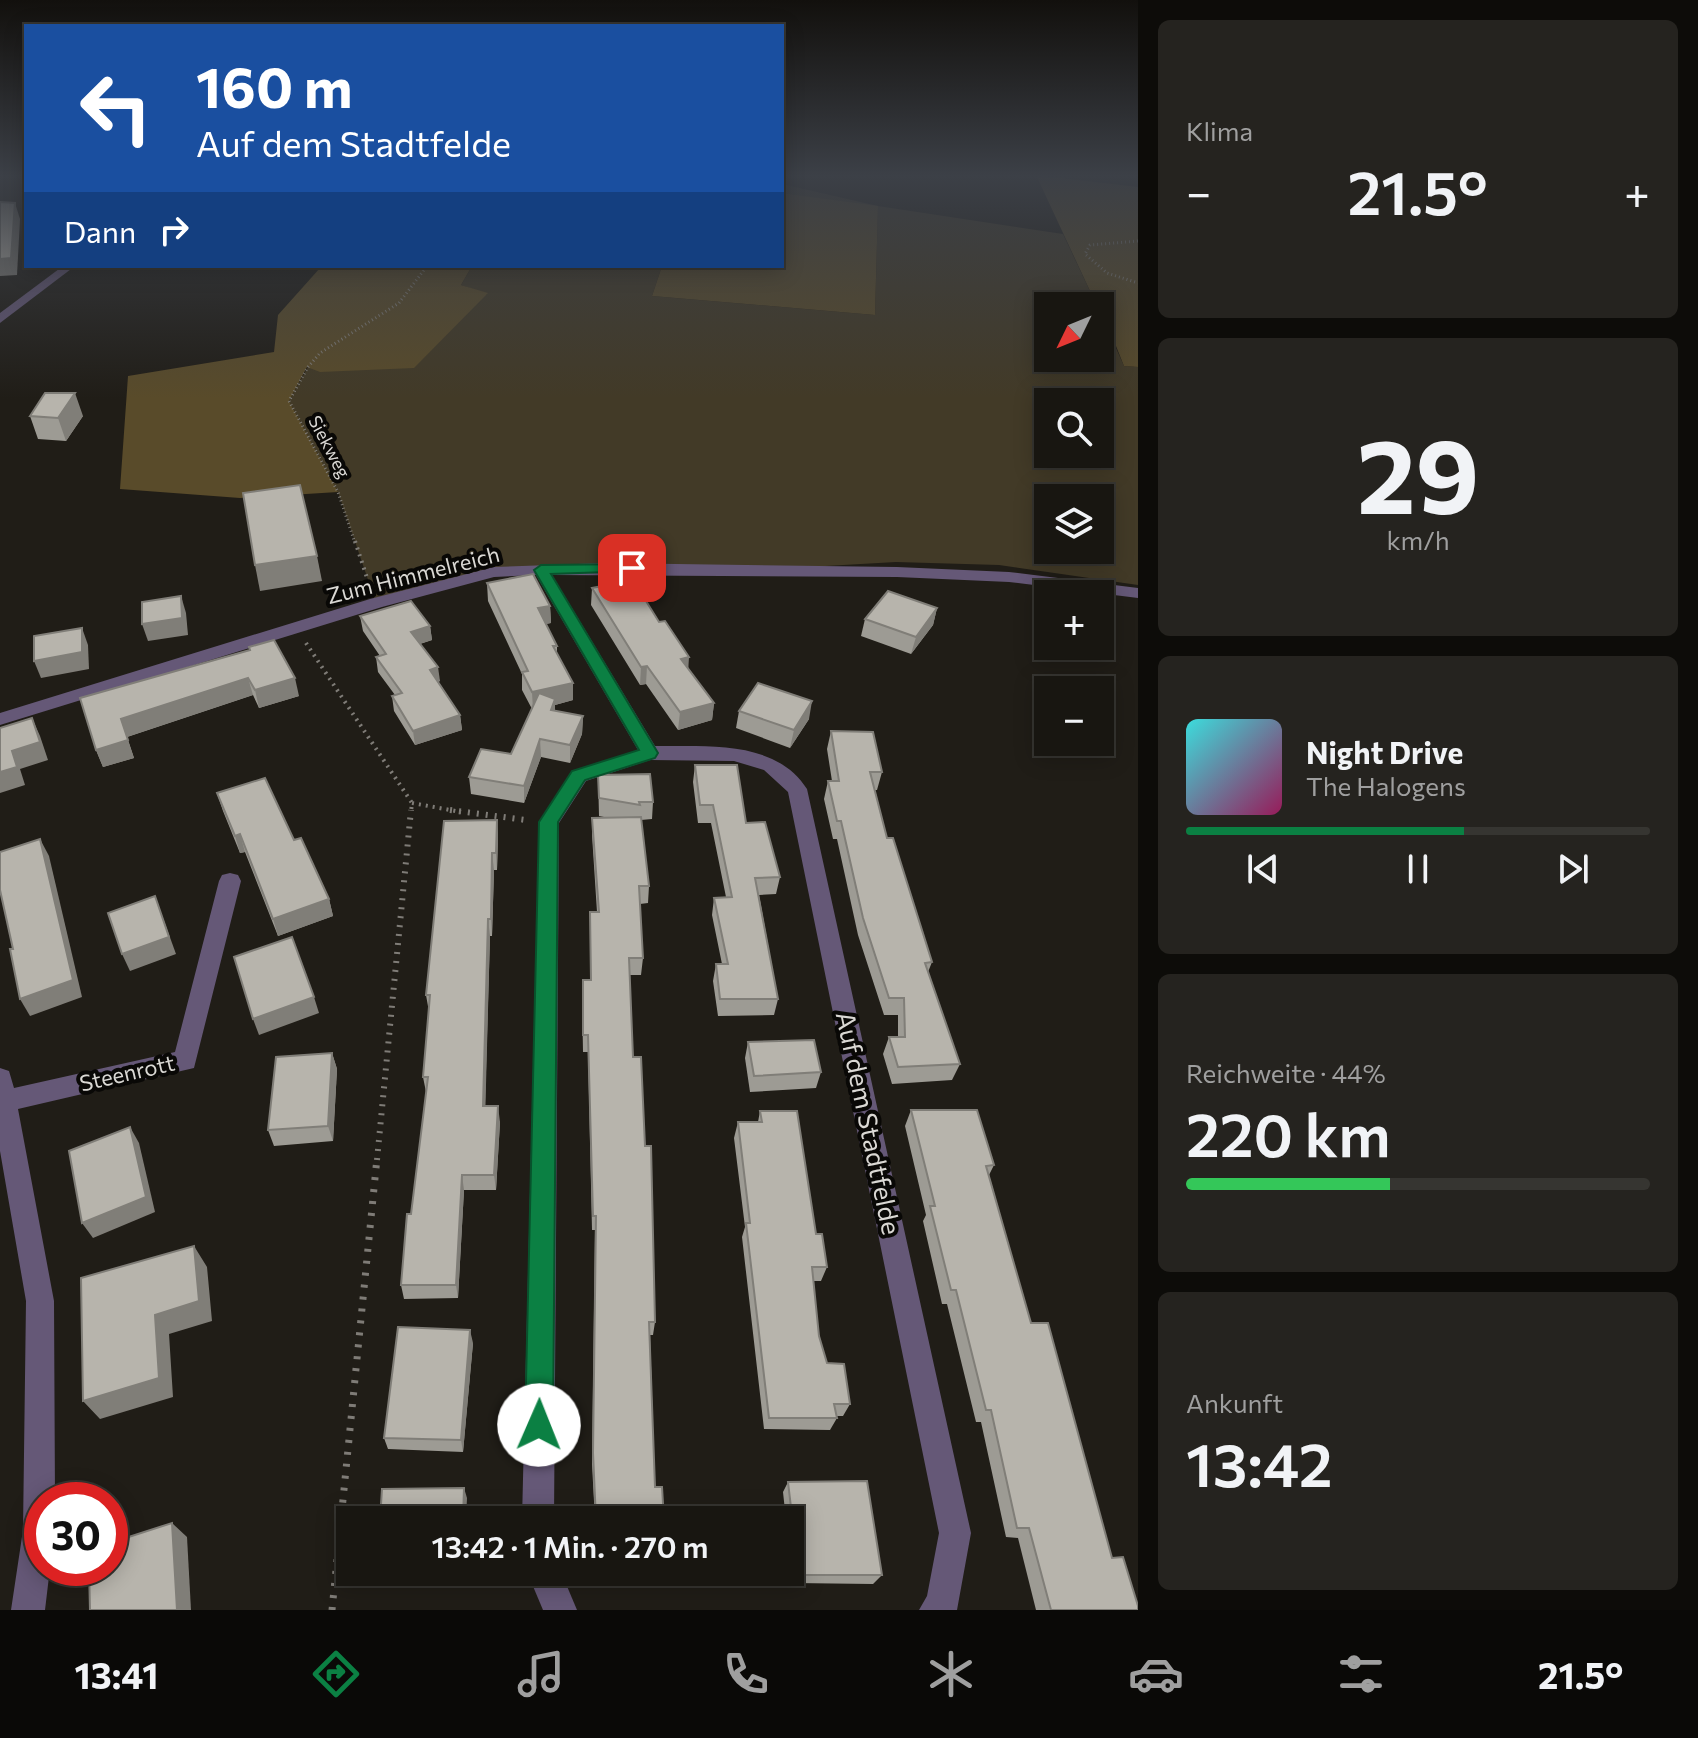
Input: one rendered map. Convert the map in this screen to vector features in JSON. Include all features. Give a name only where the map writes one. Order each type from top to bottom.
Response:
[{"type":"street","points":[[0,319],[67,268]]},
{"type":"street","name":"Zum Himmelreich","points":[[0,719],[376,603],[494,572],[773,569],[1009,577],[1138,593]]},
{"type":"street","points":[[541,570],[649,753]]},
{"type":"street","name":"Auf dem Stadtfelde","points":[[549,822],[579,776],[649,753],[735,754],[771,765],[797,789],[955,1533],[942,1605],[936,1610]]},
{"type":"street","points":[[538,1506],[549,822]]},
{"type":"street","name":"Steenrott","points":[[2,1090],[185,1060],[230,881]]},
{"type":"street","points":[[2,1090],[40,1301],[39,1530],[28,1610]]},
{"type":"street","points":[[550,1586],[560,1610]]},
{"type":"path","points":[[1088,249],[1085,254],[1107,273],[1138,283]]},
{"type":"path","name":"Siekweg","points":[[376,603],[338,492],[289,401],[308,367],[320,353],[399,303],[425,268]]},
{"type":"path","points":[[297,629],[412,803],[332,1610]]},
{"type":"path","points":[[412,803],[495,818],[549,822]]},
{"type":"shaded area","points":[[784,249],[877,249],[875,315],[652,296],[661,268],[784,268]]},
{"type":"shaded area","points":[[877,249],[1070,249],[1090,292],[1034,292],[1034,372],[1114,372],[1114,344],[1124,366],[1138,367],[1138,585],[999,565],[896,562],[773,569],[494,572],[376,603],[338,492],[289,401],[308,367],[487,294],[461,285],[471,268],[661,268],[652,296],[875,315]]},
{"type":"shaded area","points":[[1071,249],[1138,249],[1138,367],[1124,366],[1114,341],[1114,292],[1090,292]]},
{"type":"shaded area","points":[[320,268],[471,268],[461,285],[488,293],[414,368],[320,372],[307,367],[289,401],[338,492],[240,498],[120,489],[128,376],[274,352],[278,315]]},
{"type":"building","points":[[0,249],[12,249],[11,258],[0,259]]},
{"type":"building","points":[[45,393],[75,393],[58,418],[30,416]]},
{"type":"building","points":[[300,485],[317,556],[255,565],[243,493]]},
{"type":"building","points":[[533,574],[550,606],[538,608],[557,646],[553,646],[573,683],[532,692],[522,672],[528,671],[487,583]]},
{"type":"building","points":[[633,580],[659,622],[665,621],[689,657],[681,659],[714,703],[680,712],[647,666],[641,667],[592,588]]},
{"type":"building","points":[[888,591],[937,608],[916,637],[865,619]]},
{"type":"building","points":[[181,596],[182,618],[142,624],[142,602]]},
{"type":"building","points":[[411,601],[430,626],[411,632],[438,667],[430,670],[460,715],[413,731],[392,696],[402,693],[376,657],[386,654],[360,616]]},
{"type":"building","points":[[82,628],[82,652],[34,661],[34,636]]},
{"type":"building","points":[[274,640],[295,678],[255,690],[248,678],[121,719],[128,740],[96,750],[80,698],[250,650],[249,647]]},
{"type":"building","points":[[758,683],[812,701],[794,730],[739,711]]},
{"type":"building","points":[[539,693],[555,699],[551,710],[583,716],[570,745],[540,739],[524,786],[469,777],[481,749],[511,754]]},
{"type":"building","points":[[32,718],[40,742],[12,751],[17,767],[0,772],[0,728]]},
{"type":"building","points":[[831,731],[873,732],[882,772],[870,772],[887,838],[893,838],[932,962],[925,963],[960,1064],[898,1067],[889,1037],[905,1037],[904,998],[889,998],[863,918],[841,821],[837,821],[828,781],[839,781]]},
{"type":"building","points":[[695,765],[737,765],[746,823],[765,822],[780,877],[755,878],[778,999],[720,999],[716,964],[728,964],[714,898],[732,897],[713,805],[700,805]]},
{"type":"building","points":[[650,774],[653,802],[639,802],[640,805],[599,798],[598,775]]},
{"type":"building","points":[[265,778],[294,840],[301,838],[329,899],[273,919],[240,834],[235,836],[217,793]]},
{"type":"building","points":[[641,817],[649,886],[639,886],[643,958],[629,958],[633,1057],[641,1057],[645,1146],[651,1146],[655,1322],[649,1322],[655,1487],[662,1487],[663,1506],[595,1506],[593,1453],[596,1216],[593,1216],[588,1035],[583,1035],[583,980],[591,980],[590,912],[599,912],[592,818]]},
{"type":"building","points":[[497,820],[496,853],[492,853],[491,919],[488,919],[483,1106],[498,1106],[494,1175],[462,1175],[456,1285],[401,1285],[407,1214],[411,1214],[428,1077],[423,1077],[430,995],[426,995],[444,821]]},
{"type":"building","points":[[40,839],[73,980],[20,999],[0,890],[0,852]]},
{"type":"building","points":[[155,896],[169,937],[122,954],[108,913]]},
{"type":"building","points":[[292,937],[314,997],[253,1019],[234,957]]},
{"type":"building","points":[[814,1040],[821,1072],[754,1076],[748,1042]]},
{"type":"building","points":[[332,1053],[328,1126],[268,1130],[276,1057]]},
{"type":"building","points":[[911,1110],[977,1110],[994,1165],[986,1166],[1031,1323],[1048,1323],[1112,1558],[1123,1557],[1138,1610],[1051,1610],[1029,1528],[1017,1528],[991,1410],[986,1410],[956,1290],[951,1290],[930,1206],[935,1206]]},
{"type":"building","points":[[760,1111],[797,1111],[816,1234],[822,1234],[827,1267],[812,1267],[819,1336],[827,1363],[844,1364],[850,1404],[834,1404],[837,1418],[769,1418],[746,1223],[750,1223],[738,1122],[762,1122]]},
{"type":"building","points":[[130,1127],[146,1197],[82,1223],[69,1151]]},
{"type":"building","points":[[194,1246],[199,1301],[155,1315],[159,1378],[83,1401],[81,1278]]},
{"type":"building","points":[[398,1327],[470,1330],[461,1440],[384,1438]]},
{"type":"building","points":[[867,1481],[882,1575],[804,1575],[804,1506],[791,1506],[788,1482]]},
{"type":"building","points":[[464,1488],[463,1506],[381,1506],[382,1489]]},
{"type":"building","points":[[172,1523],[177,1610],[90,1610],[89,1586],[128,1586],[128,1537]]},
{"type":"route","points":[[539,1425],[549,822],[579,776],[649,753],[541,570],[632,568]]}]
